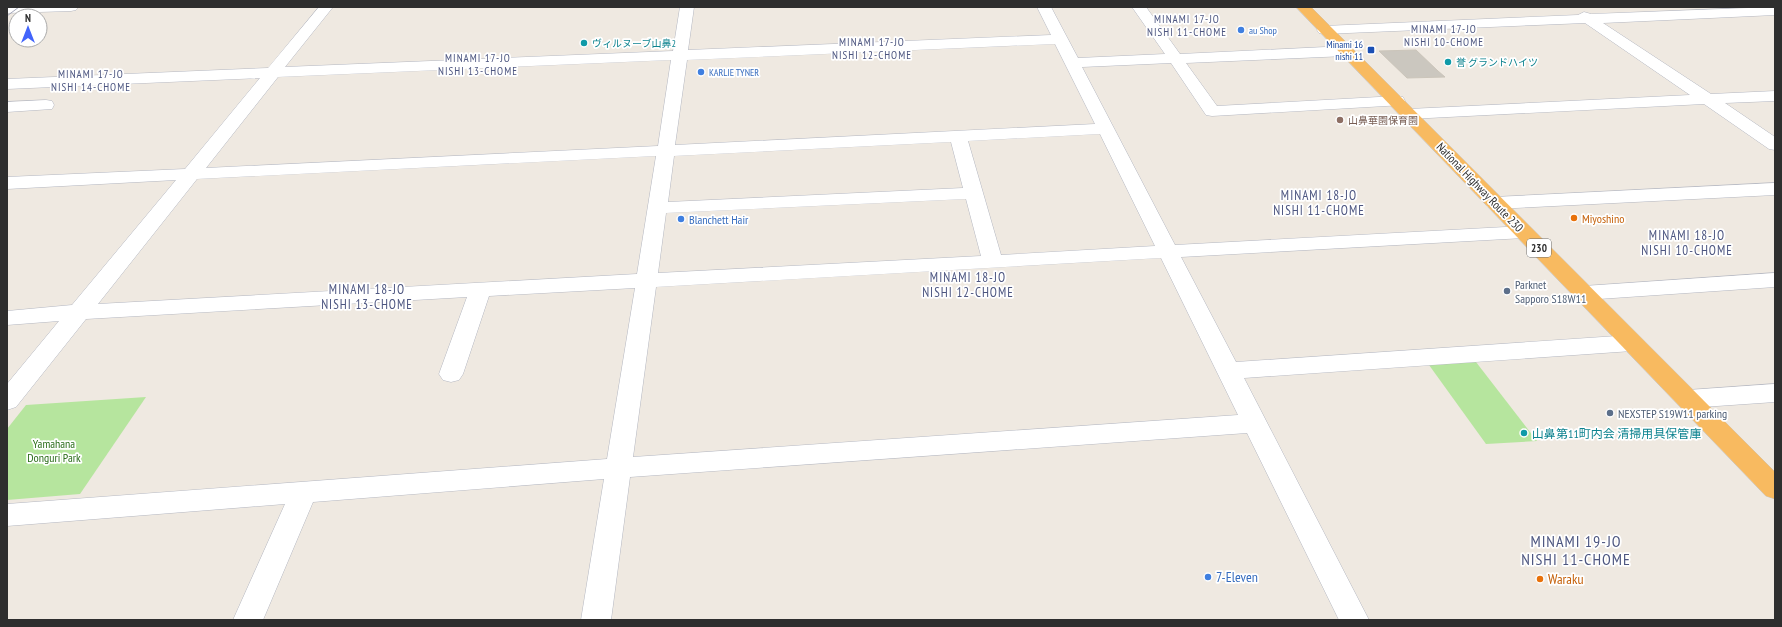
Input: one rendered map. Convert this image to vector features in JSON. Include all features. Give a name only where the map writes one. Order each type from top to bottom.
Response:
[{"type":"highway","name":"National Highway Route 230","points":[[1302,7],[1403,108],[1775,489]]},
{"type":"street","points":[[27,8],[72,7]]},
{"type":"street","points":[[7,401],[16,379],[79,312],[326,7]]},
{"type":"street","points":[[596,620],[687,7]]},
{"type":"street","points":[[1044,7],[1354,620]]},
{"type":"street","points":[[1140,7],[1212,111],[1403,108],[1775,96]]},
{"type":"street","points":[[1571,7],[1775,145]]},
{"type":"street","points":[[1324,30],[1775,11]]},
{"type":"street","points":[[7,84],[1060,39]]},
{"type":"street","points":[[1073,63],[1346,51]]},
{"type":"street","points":[[7,108],[46,105]]},
{"type":"street","points":[[7,183],[1106,129]]},
{"type":"street","points":[[958,136],[993,262]]},
{"type":"street","points":[[1495,203],[1775,189]]},
{"type":"street","points":[[658,208],[974,193]]},
{"type":"street","points":[[7,318],[79,312],[1524,232]]},
{"type":"street","points":[[1584,293],[1775,280]]},
{"type":"street","points":[[451,374],[480,290]]},
{"type":"street","points":[[1228,371],[1632,343]]},
{"type":"street","points":[[1688,400],[1775,393]]},
{"type":"street","points":[[7,515],[619,468],[1254,423]]},
{"type":"street","points":[[248,620],[304,492]]},
{"type":"green space","points":[[1476,362],[1537,441],[1486,444],[1429,365]]},
{"type":"green space","name":"Yamahana Donguri Park","points":[[146,397],[80,494],[7,500],[7,429],[26,405]]},
{"type":"building","points":[[1416,50],[1445,77],[1407,78],[1379,51]]},
{"type":"tram line","points":[[7,16],[19,7]]},
{"type":"place","name":"au Shop","points":[[1241,30]]},
{"type":"place","name":"ヴィルヌーブ山鼻2","points":[[584,43]]},
{"type":"place","name":"Minami 16 nishi 11","points":[[1371,50]]},
{"type":"place","name":"誉 グランドハイツ","points":[[1448,62]]},
{"type":"place","name":"KARLIE TYNER","points":[[701,72]]},
{"type":"place","name":"山鼻華園保育園","points":[[1340,120]]},
{"type":"place","name":"Miyoshino","points":[[1574,218]]},
{"type":"place","name":"Blanchett Hair","points":[[681,219]]},
{"type":"place","name":"Parknet Sapporo S18W11","points":[[1507,291]]},
{"type":"place","name":"NEXSTEP S19W11 parking","points":[[1610,413]]},
{"type":"place","name":"山鼻第11町内会 清掃用具保管庫","points":[[1524,433]]},
{"type":"place","name":"7-Eleven","points":[[1208,577]]},
{"type":"place","name":"Waraku","points":[[1540,579]]},
{"type":"district","name":"MINAMI 17-JO NISHI 11-CHOME","points":[[1187,25]]},
{"type":"district","name":"MINAMI 17-JO NISHI 10-CHOME","points":[[1444,35]]},
{"type":"district","name":"MINAMI 17-JO NISHI 12-CHOME","points":[[872,48]]},
{"type":"district","name":"MINAMI 17-JO NISHI 13-CHOME","points":[[478,64]]},
{"type":"district","name":"MINAMI 17-JO NISHI 14-CHOME","points":[[91,80]]},
{"type":"district","name":"MINAMI 18-JO NISHI 11-CHOME","points":[[1319,202]]},
{"type":"district","name":"MINAMI 18-JO NISHI 10-CHOME","points":[[1687,242]]},
{"type":"district","name":"MINAMI 18-JO NISHI 12-CHOME","points":[[968,284]]},
{"type":"district","name":"MINAMI 18-JO NISHI 13-CHOME","points":[[367,296]]},
{"type":"district","name":"MINAMI 19-JO NISHI 11-CHOME","points":[[1576,550]]}]
